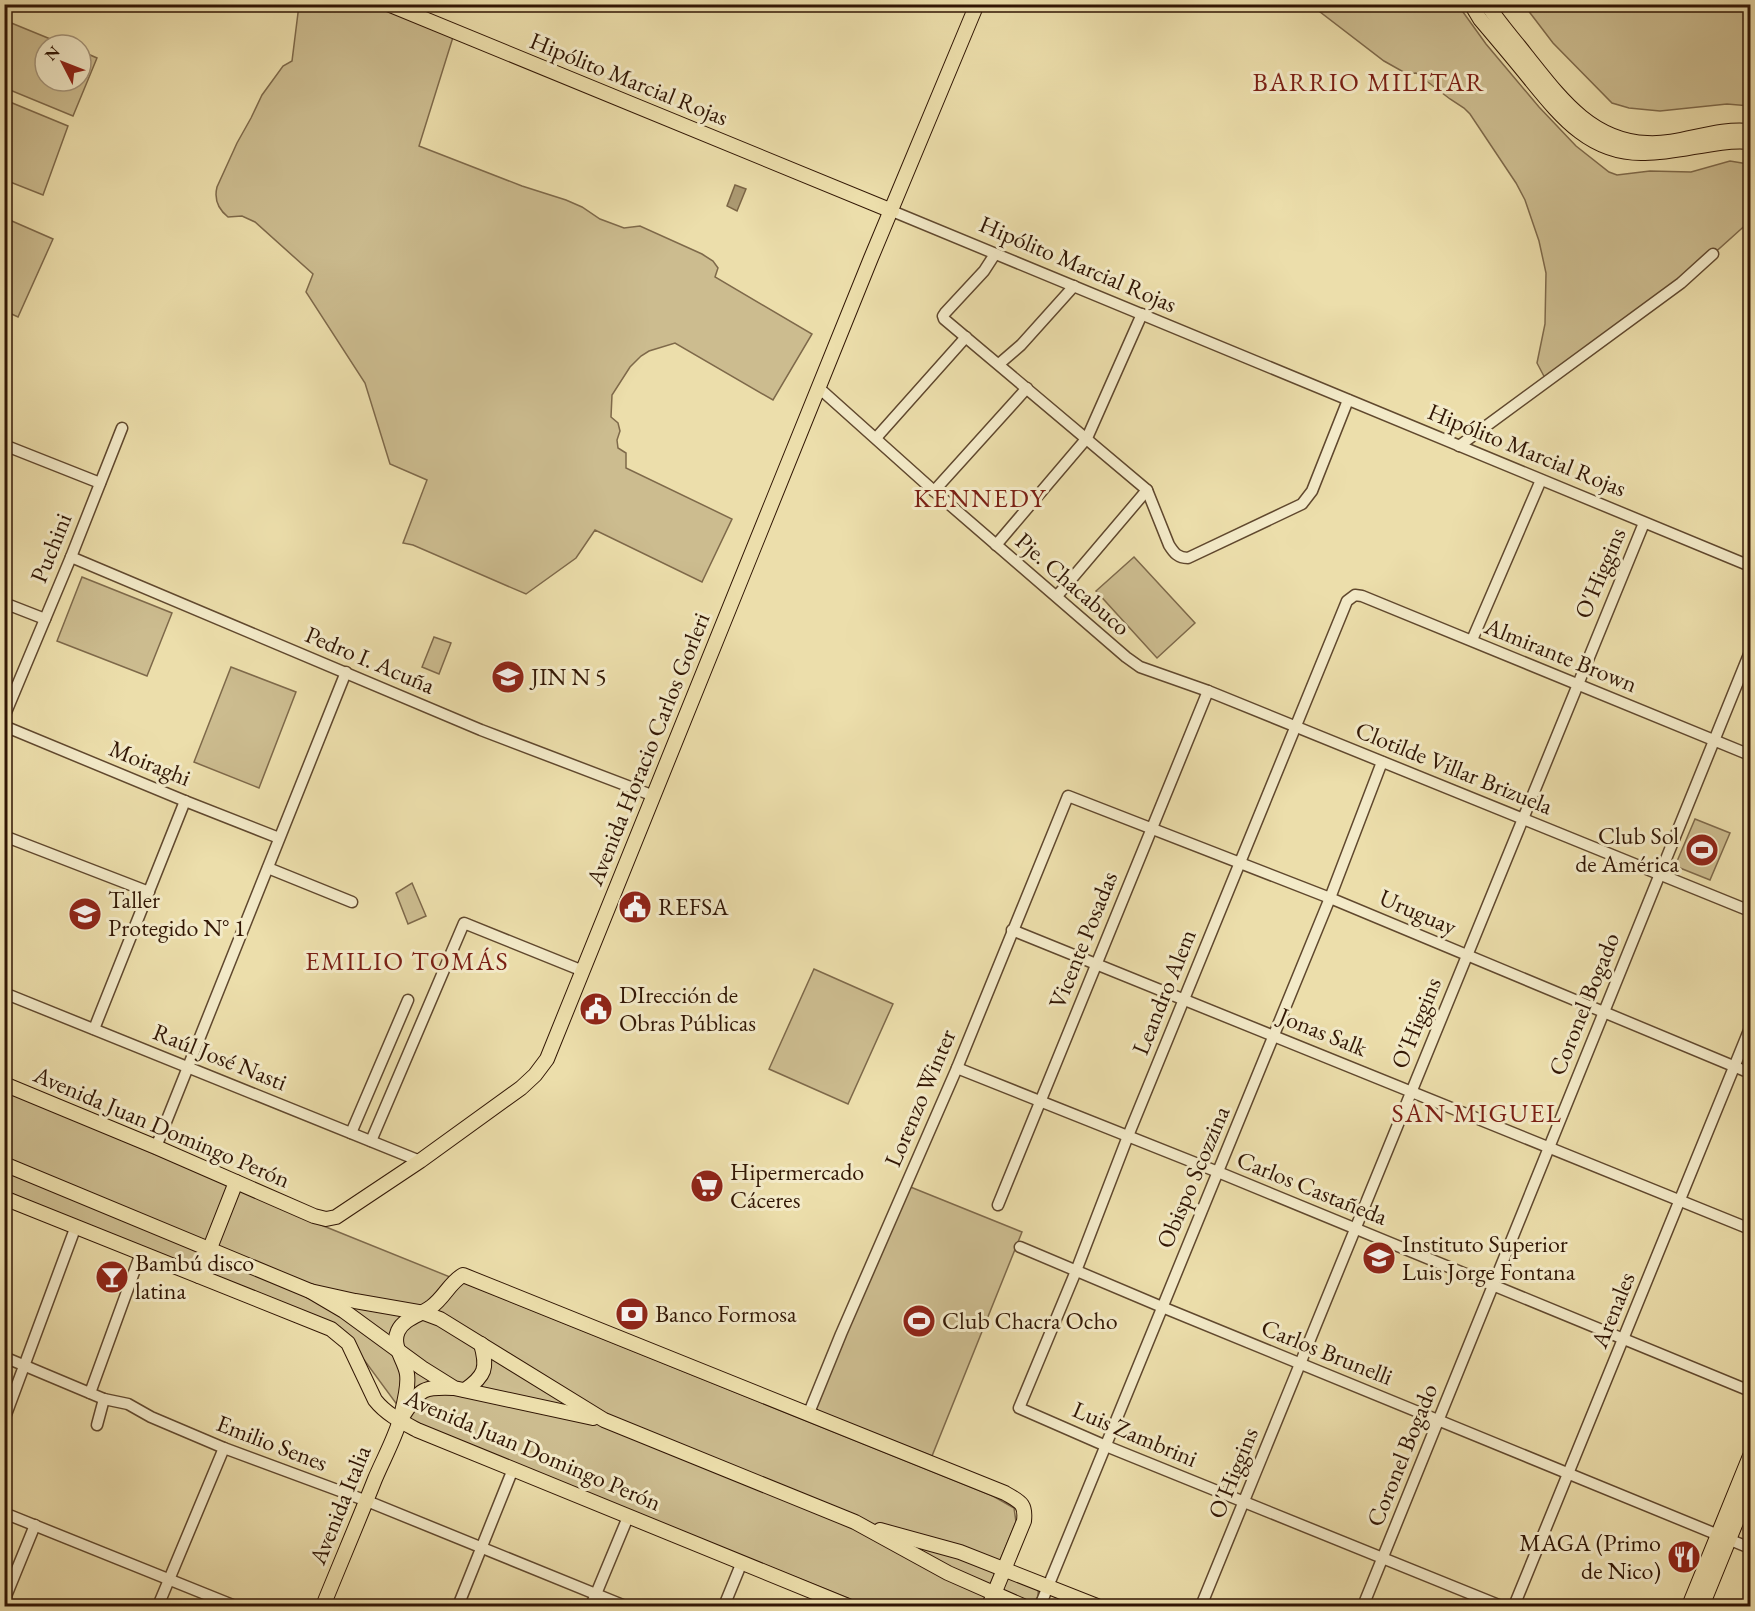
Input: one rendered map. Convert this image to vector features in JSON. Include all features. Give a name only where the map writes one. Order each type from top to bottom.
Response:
[{"type":"main road","name":"Hipólito Marcial Rojas","points":[[388,4],[892,211]]},
{"type":"main road","name":"Avenida Horacio Carlos Gorleri","points":[[336,1217],[420,1161],[522,1088],[547,1059],[977,4]]},
{"type":"main road","points":[[1471,4],[1480,19],[1562,118],[1589,139],[1606,146],[1642,154],[1731,142],[1750,142]]},
{"type":"main road","points":[[1486,4],[1549,84],[1574,111],[1589,124],[1610,136],[1648,144],[1717,132],[1750,131]]},
{"type":"main road","name":"Avenida Juan Domingo Perón","points":[[4,1084],[314,1216],[326,1219],[336,1217]]},
{"type":"main road","name":"Avenida Juan Domingo Perón","points":[[4,1164],[310,1291],[344,1311],[422,1368],[460,1389],[604,1420]]},
{"type":"main road","points":[[199,1276],[236,1182]]},
{"type":"main road","name":"Avenida Juan Domingo Perón","points":[[5,1198],[331,1329],[339,1334],[351,1348],[380,1406],[399,1421],[417,1430],[848,1606]]},
{"type":"main road","points":[[398,1350],[396,1339],[402,1324],[424,1313],[443,1297],[457,1278],[463,1275],[593,1325],[1005,1493],[1022,1503],[1025,1511],[1024,1521],[992,1600]]},
{"type":"main road","name":"Avenida Juan Domingo Perón","points":[[310,1291],[424,1313],[440,1319],[604,1420],[855,1522],[960,1552],[1097,1606]]},
{"type":"main road","points":[[460,1389],[476,1382],[483,1374],[485,1356],[481,1344]]},
{"type":"main road","name":"Avenida Italia","points":[[322,1606],[399,1421],[408,1381],[398,1350]]},
{"type":"main road","name":"Avenida Italia","points":[[399,1421],[416,1396],[423,1390],[432,1387],[460,1389]]},
{"type":"main road","points":[[1702,1606],[1750,1456]]},
{"type":"main road","points":[[1689,1606],[1750,1488]]},
{"type":"main road","name":"Avenida Juan Domingo Perón","points":[[855,1522],[992,1600],[1023,1606]]},
{"type":"street","name":"Hipólito Marcial Rojas","points":[[892,211],[1750,566]]},
{"type":"street","points":[[995,254],[984,271],[943,316],[1147,490],[1169,545],[1180,558],[1188,558],[1302,504],[1312,491],[1348,400]]},
{"type":"street","points":[[1459,446],[1681,283],[1713,254]]},
{"type":"street","points":[[999,364],[1021,345],[1074,286]]},
{"type":"street","points":[[996,545],[1087,438],[1142,314]]},
{"type":"street","points":[[876,438],[966,337]]},
{"type":"street","name":"Pje. Chacabuco","points":[[819,388],[1126,657],[1140,667],[1208,691]]},
{"type":"street","points":[[934,491],[1027,388]]},
{"type":"street","name":"Puchini","points":[[4,717],[122,428]]},
{"type":"street","points":[[4,445],[100,483]]},
{"type":"street","points":[[1472,640],[1541,480]]},
{"type":"street","points":[[1057,596],[1147,490]]},
{"type":"street","name":"O'Higgins","points":[[1201,1606],[1644,523]]},
{"type":"street","name":"Pedro I. Acuña","points":[[71,557],[481,730],[654,796]]},
{"type":"street","name":"Almirante Brown","points":[[1355,595],[1472,640],[1750,754]]},
{"type":"street","name":"Leandro Alem","points":[[1019,1408],[1347,601],[1355,595]]},
{"type":"street","points":[[4,603],[45,619]]},
{"type":"street","name":"Coronel Bogado","points":[[1363,1606],[1750,652]]},
{"type":"street","points":[[156,1147],[346,672]]},
{"type":"street","name":"Clotilde Villar Brizuela","points":[[1208,691],[1750,911]]},
{"type":"street","name":"Vicente Posadas","points":[[998,1205],[1208,691]]},
{"type":"street","name":"Moiraghi","points":[[4,726],[279,838]]},
{"type":"street","name":"Obispo Scozzina","points":[[1040,1606],[1330,898],[1382,762]]},
{"type":"street","name":"Uruguay","points":[[1068,796],[1330,898],[1750,1073]]},
{"type":"street","name":"Lorenzo Winter","points":[[808,1414],[957,1068],[1068,796]]},
{"type":"street","points":[[94,1029],[186,801]]},
{"type":"street","points":[[4,836],[149,892]]},
{"type":"street","points":[[268,868],[352,902]]},
{"type":"street","points":[[371,1141],[464,923],[583,971]]},
{"type":"street","name":"Jonas Salk","points":[[1012,930],[1549,1148],[1681,1199],[1750,1229]]},
{"type":"street","name":"Raúl José Nasti","points":[[4,993],[420,1161]]},
{"type":"street","points":[[351,1133],[408,1000]]},
{"type":"street","name":"Arenales","points":[[1514,1606],[1750,1028]]},
{"type":"street","name":"Carlos Castañeda","points":[[957,1068],[1356,1228],[1750,1391]]},
{"type":"street","points":[[4,1420],[26,1366],[29,1351],[76,1226]]},
{"type":"street","name":"Carlos Brunelli","points":[[1020,1247],[1750,1548]]},
{"type":"street","points":[[90,1393],[141,1253]]},
{"type":"street","name":"Emilio Senes","points":[[4,1357],[104,1399],[128,1404],[151,1417],[224,1448],[367,1501],[625,1606]]},
{"type":"street","points":[[97,1425],[104,1399]]},
{"type":"street","name":"Luis Zambrini","points":[[1019,1408],[1106,1446],[1501,1606]]},
{"type":"street","points":[[158,1606],[224,1448]]},
{"type":"street","points":[[458,1606],[513,1469]]},
{"type":"street","points":[[4,1513],[235,1606]]},
{"type":"street","points":[[591,1606],[628,1517]]},
{"type":"street","points":[[4,1601],[35,1525]]},
{"type":"street","points":[[724,1606],[742,1562]]},
{"type":"shaded area","points":[[299,5],[387,5],[454,34],[419,146],[522,186],[566,200],[600,219],[624,228],[640,226],[702,254],[713,261],[718,268],[715,277],[812,334],[773,400],[675,343],[649,351],[641,356],[630,367],[612,395],[611,417],[618,423],[620,431],[617,440],[618,448],[626,453],[626,468],[732,519],[702,582],[595,530],[576,558],[526,594],[413,545],[403,543],[427,480],[390,464],[365,383],[306,292],[313,274],[255,222],[242,216],[228,217],[219,207],[217,200],[217,187],[262,95],[283,66],[292,61]]},
{"type":"shaded area","points":[[1311,5],[1458,5],[1486,44],[1539,107],[1576,146],[1609,172],[1617,175],[1650,171],[1691,172],[1730,161],[1748,164],[1750,166],[1750,221],[1681,283],[1547,382],[1537,363],[1545,324],[1546,273],[1539,241],[1525,200],[1516,183],[1464,108],[1416,73],[1407,74],[1384,61]]},
{"type":"shaded area","points":[[1524,5],[1750,5],[1750,106],[1727,104],[1660,111],[1629,108],[1612,103],[1553,43]]},
{"type":"shaded area","points":[[4,20],[36,33],[33,33],[33,93],[83,93],[73,116],[5,88]]},
{"type":"shaded area","points":[[93,56],[97,58],[93,68]]},
{"type":"shaded area","points":[[5,100],[68,126],[43,195],[5,180]]},
{"type":"shaded area","points":[[735,185],[746,189],[737,211],[727,206]]},
{"type":"shaded area","points":[[5,218],[53,239],[18,317],[5,311]]},
{"type":"shaded area","points":[[1134,557],[1195,623],[1157,658],[1096,591]]},
{"type":"shaded area","points":[[82,577],[172,613],[147,676],[57,641]]},
{"type":"shaded area","points":[[434,637],[451,643],[439,674],[422,667]]},
{"type":"shaded area","points":[[231,667],[296,692],[259,788],[194,762]]},
{"type":"shaded area","name":"Club Sol de América","points":[[1695,819],[1730,833],[1710,880],[1675,866]]},
{"type":"shaded area","points":[[412,883],[426,916],[408,924],[396,893]]},
{"type":"shaded area","points":[[814,969],[893,1004],[848,1104],[769,1069]]},
{"type":"shaded area","points":[[4,1090],[326,1227],[993,1496],[1014,1508],[1016,1522],[981,1606],[867,1606],[409,1421],[340,1327],[5,1191]]},
{"type":"shaded area","name":"Club Chacra Ocho","points":[[908,1186],[1022,1232],[932,1456],[815,1410]]},
{"type":"shaded area","points":[[1007,1576],[1038,1590],[1036,1599],[1031,1603],[1004,1593],[1001,1590]]},
{"type":"place","name":"JIN N 5","points":[[508,677]]},
{"type":"place","name":"Club Sol de América","points":[[1702,850]]},
{"type":"place","name":"REFSA","points":[[635,907]]},
{"type":"place","name":"Taller Protegido N° 1","points":[[85,914]]},
{"type":"place","name":"DIrección de Obras Públicas","points":[[596,1009]]},
{"type":"place","name":"Hipermercado Cáceres","points":[[707,1186]]},
{"type":"place","name":"Instituto Superior Luis Jorge Fontana","points":[[1379,1258]]},
{"type":"place","name":"Bambú disco latina","points":[[112,1277]]},
{"type":"place","name":"Banco Formosa","points":[[632,1314]]},
{"type":"place","name":"Club Chacra Ocho","points":[[919,1321]]},
{"type":"place","name":"MAGA (Primo de Nico)","points":[[1684,1557]]},
{"type":"district","name":"BARRIO MILITAR","points":[[1369,82]]},
{"type":"district","name":"KENNEDY","points":[[980,498]]},
{"type":"district","name":"EMILIO TOMÁS","points":[[407,961]]},
{"type":"district","name":"SAN MIGUEL","points":[[1477,1113]]}]
